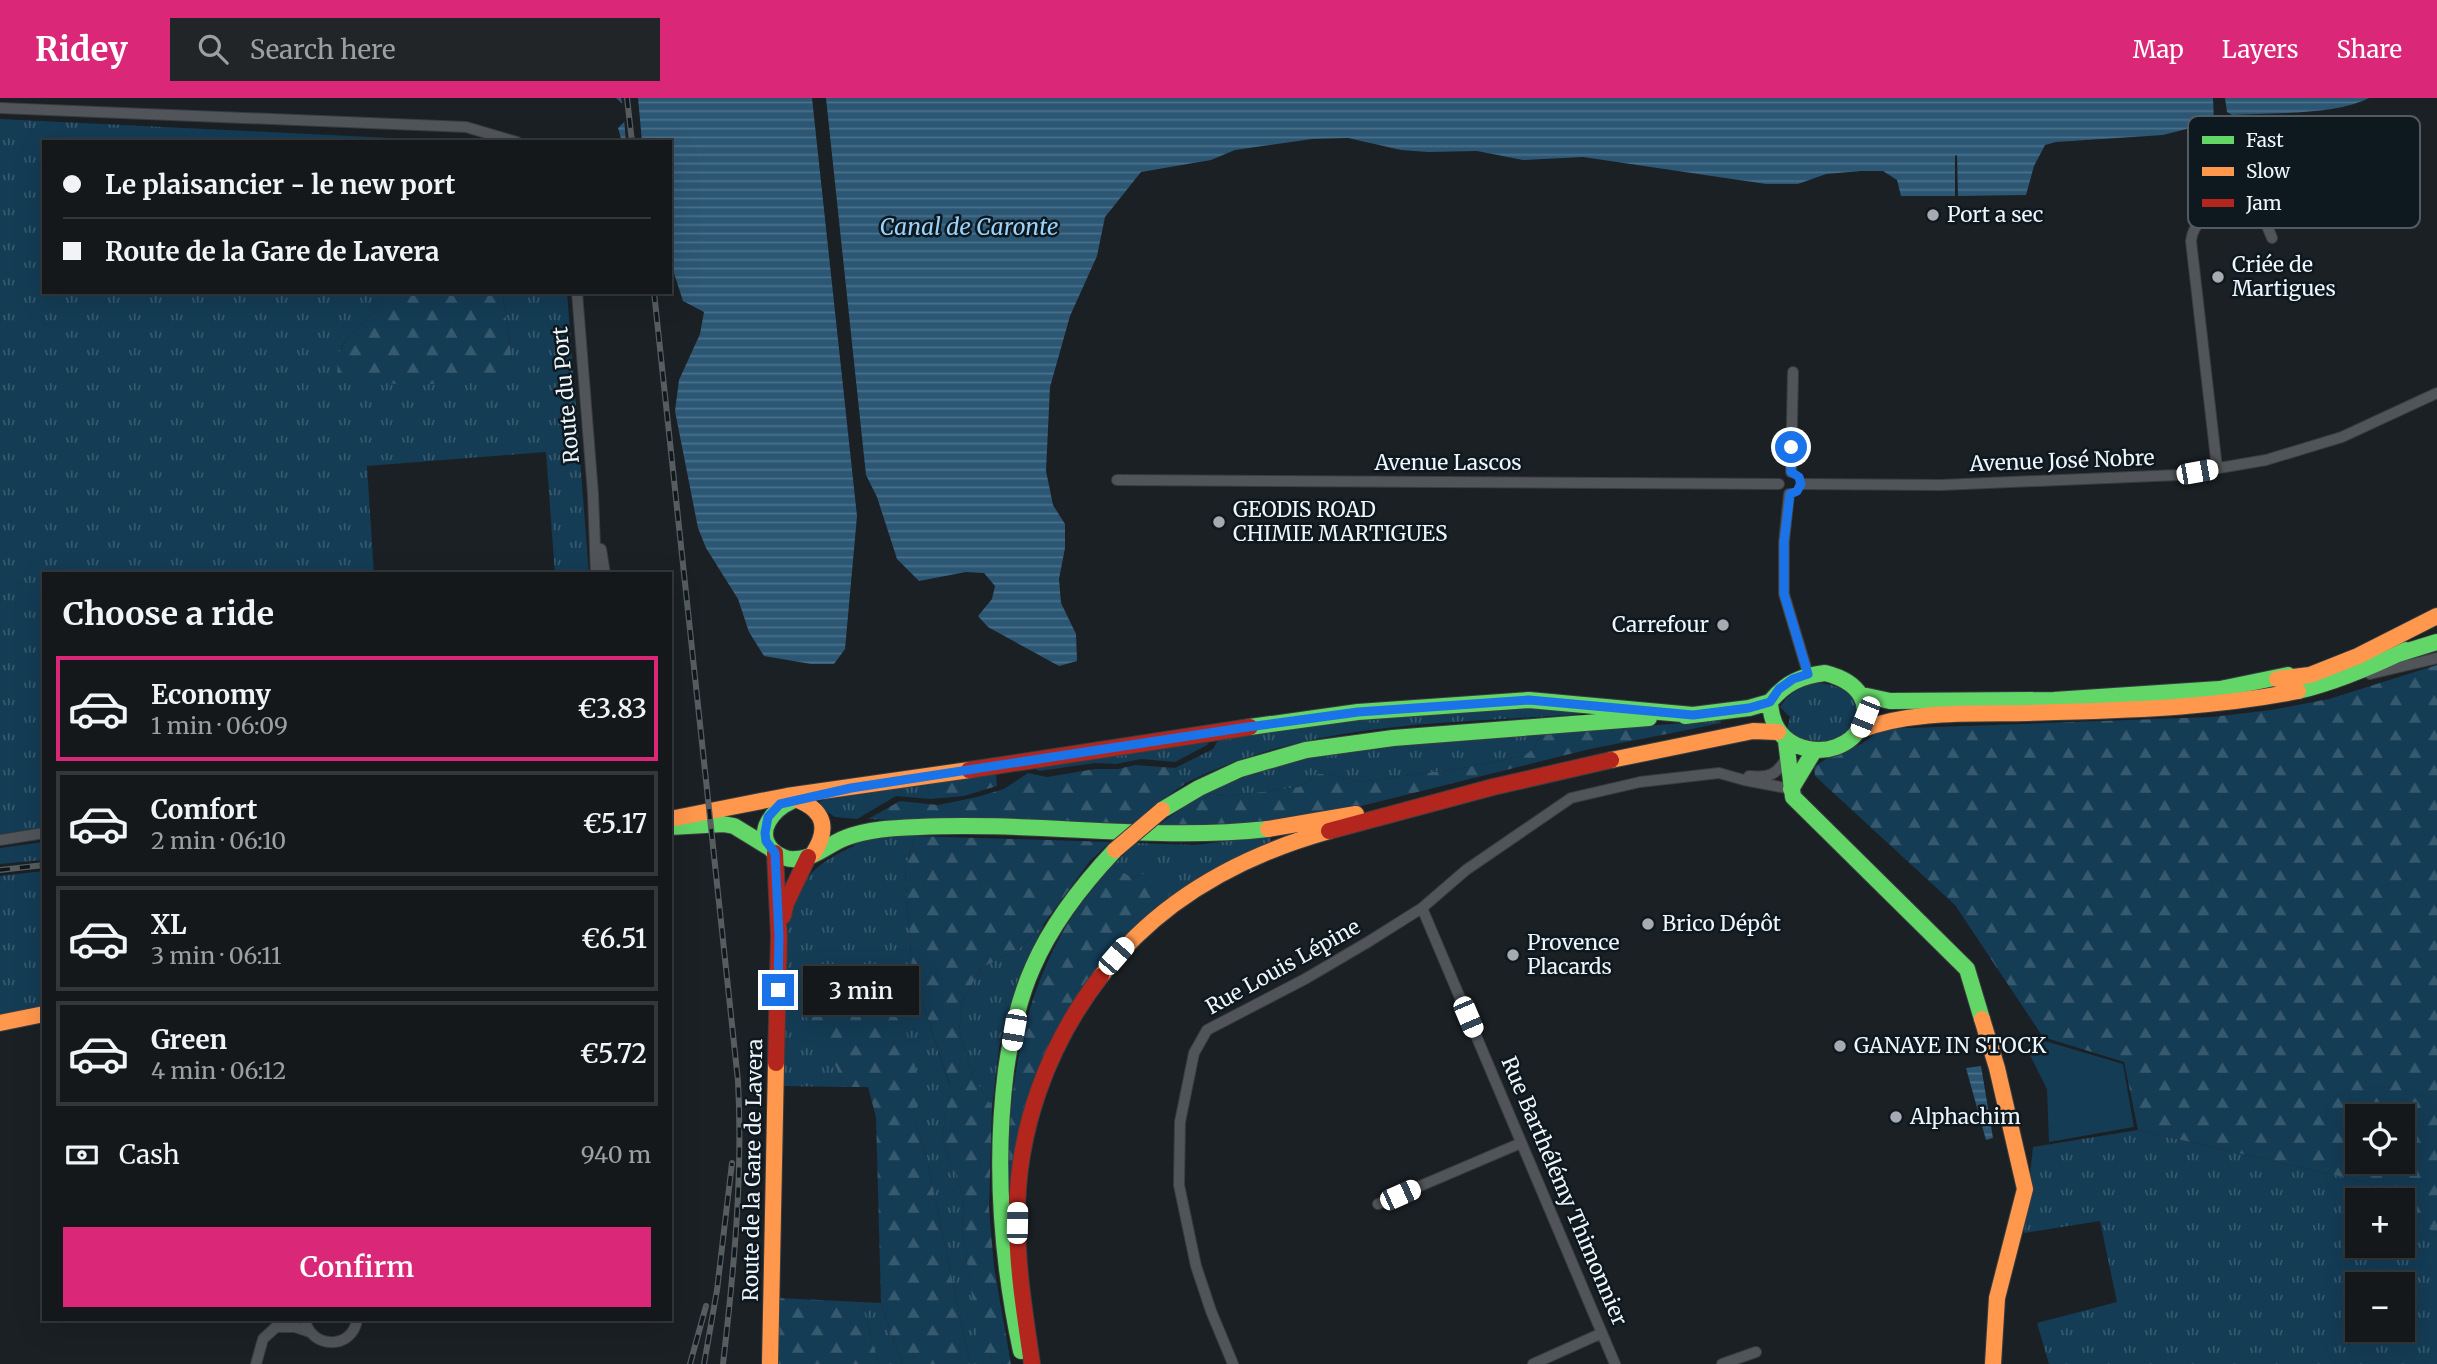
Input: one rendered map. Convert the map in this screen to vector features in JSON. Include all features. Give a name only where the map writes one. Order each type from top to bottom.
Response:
[{"type":"main road","points":[[2277,679],[2338,657],[2437,604]]},
{"type":"main road","points":[[1862,695],[1889,701],[2054,700],[2220,689],[2310,675],[2358,656],[2437,616]]},
{"type":"main road","points":[[2398,654],[2437,632]]},
{"type":"main road","points":[[1860,730],[1881,722],[1926,715],[2199,707],[2320,686],[2398,654],[2437,642]]},
{"type":"main road","points":[[1025,1364],[1006,1284],[999,1192],[1002,1113],[1018,1011],[1036,962],[1076,894],[1115,850],[1162,810],[1199,788],[1240,769],[1306,750],[1393,738],[1693,715],[1749,708],[1770,702],[1779,689],[1793,679],[1808,674],[1825,673],[1841,677],[1862,695],[1866,706],[1860,730],[1840,747],[1814,751],[1753,731],[1507,782],[1308,838],[1237,865],[1204,883],[1146,924],[1096,981],[1075,1012],[1049,1061],[1034,1102],[1023,1155],[1017,1223],[1020,1281],[1032,1364]]},
{"type":"main road","points":[[672,819],[851,788],[1358,712],[1529,700],[1693,715]]},
{"type":"main road","points":[[1770,702],[1773,724],[1784,743],[1792,793],[1967,969],[1997,1068],[2025,1189],[1997,1298],[1993,1364]]},
{"type":"main road","points":[[1792,793],[1814,751]]},
{"type":"main road","points":[[672,827],[723,824],[734,826],[786,859],[798,860],[845,838],[890,828],[1014,828],[1190,834],[1235,832],[1295,826],[1452,797]]},
{"type":"main road","points":[[773,850],[765,833],[768,817],[780,804],[793,798]]},
{"type":"main road","points":[[793,798],[817,811],[823,821],[821,844],[811,856]]},
{"type":"main road","name":"Route de la Gare de Lavera","points":[[770,1364],[779,936],[773,850]]},
{"type":"main road","name":"Route de la Gare de Lavera","points":[[779,936],[786,903],[811,856]]},
{"type":"main road","points":[[0,1023],[42,1014]]},
{"type":"street","points":[[0,108],[466,127],[510,140]]},
{"type":"street","points":[[2196,228],[2191,241],[2217,468]]},
{"type":"street","points":[[2268,228],[2272,237]]},
{"type":"street","name":"Route du Port","points":[[577,294],[593,494],[596,572]]},
{"type":"street","points":[[1791,472],[1793,372]]},
{"type":"street","name":"Avenue José Nobre","points":[[1801,484],[1941,485],[2178,475],[2266,460],[2342,438],[2437,393]]},
{"type":"street","points":[[1791,472],[1799,477],[1801,484],[1797,491],[1790,494],[1781,490],[1779,484],[1781,477],[1791,472]]},
{"type":"street","name":"Avenue Lascos","points":[[1117,480],[1779,484]]},
{"type":"street","name":"Route du Port","points":[[593,494],[605,572]]},
{"type":"street","points":[[1790,494],[1784,542],[1784,594],[1808,674]]},
{"type":"street","points":[[2320,686],[2437,658]]},
{"type":"street","points":[[1422,908],[1466,870],[1571,798],[1640,782],[1719,773],[1762,777],[1773,775],[1780,770],[1784,743]]},
{"type":"street","points":[[1719,773],[1792,793]]},
{"type":"street","points":[[0,841],[42,834]]},
{"type":"street","name":"Rue Barthélémy Thimonnier","points":[[1422,908],[1615,1364]]},
{"type":"street","name":"Rue Louis Lépine","points":[[1233,1364],[1196,1266],[1179,1185],[1180,1122],[1194,1053],[1207,1030],[1306,979],[1422,908]]},
{"type":"street","points":[[1378,1204],[1521,1143]]},
{"type":"street","points":[[305,1321],[310,1332]]},
{"type":"street","points":[[257,1364],[263,1339],[280,1323],[310,1332],[323,1342],[340,1342],[353,1332],[357,1321]]},
{"type":"street","points":[[1533,1364],[1602,1333]]},
{"type":"street","points":[[1723,1364],[1756,1352]]},
{"type":"green space","points":[[0,119],[432,140],[42,140],[42,294],[382,294],[383,303],[344,342],[338,355],[512,360],[502,294],[567,294],[589,572],[555,572],[546,452],[367,466],[374,572],[42,572],[42,827],[0,834]]},
{"type":"green space","points":[[382,294],[502,294],[512,360],[503,376],[413,386],[337,377],[338,355],[345,341],[383,303]]},
{"type":"green space","points":[[2437,665],[2437,1235],[2415,1218],[2415,1188],[2376,1188],[2369,1183],[2138,1130],[2124,1062],[2043,1037],[1955,905],[1815,776],[1814,767],[1829,757],[1861,744],[1882,729],[2212,717],[2329,699]]},
{"type":"green space","points":[[1814,683],[1837,687],[1856,701],[1855,723],[1841,737],[1823,742],[1813,741],[1787,730],[1790,717],[1780,707],[1794,692]]},
{"type":"green space","points":[[1519,708],[1582,711],[1581,714],[1429,724],[1329,737],[1280,747],[1232,763],[1186,783],[1175,768],[1213,749],[1218,740],[1328,723]]},
{"type":"green space","points":[[1720,720],[1721,723],[1672,733],[1672,724]]},
{"type":"green space","points":[[1672,724],[1672,733],[1590,749],[1329,814],[1235,827],[1156,827],[1201,794],[1229,796],[1299,787],[1318,774],[1361,782],[1468,767],[1524,756],[1534,748],[1542,733]]},
{"type":"green space","points":[[1542,733],[1534,748],[1524,756],[1468,767],[1361,782],[1318,774],[1299,787],[1229,796],[1201,794],[1268,766],[1322,754]]},
{"type":"green space","points":[[1210,740],[1207,745],[1175,762],[1141,759],[1039,771],[1033,768]]},
{"type":"green space","points":[[1135,765],[1175,768],[1186,783],[1127,828],[868,819],[900,801],[938,805],[977,797],[1004,789],[1028,773],[1047,777]]},
{"type":"green space","points":[[996,773],[997,786],[964,796],[931,799],[927,786],[929,782]]},
{"type":"green space","points":[[929,782],[927,786],[931,799],[896,796],[857,819],[835,817],[818,803],[825,799]]},
{"type":"green space","points":[[886,835],[915,836],[905,869],[912,970],[950,1087],[942,1137],[964,1198],[962,1229],[983,1364],[970,1364],[926,1155],[914,1117],[809,1032],[836,1067],[844,1087],[783,1086],[788,924],[797,896],[802,885],[818,867],[854,846],[852,842]]},
{"type":"green space","points":[[915,836],[1110,842],[1090,861],[1045,922],[1020,948],[981,968],[962,1002],[959,1031],[972,1074],[992,1107],[989,1208],[994,1267],[1011,1364],[983,1364],[980,1350],[962,1229],[964,1198],[942,1137],[950,1086],[912,970],[905,869]]},
{"type":"green space","points":[[1270,836],[1271,842],[1168,899],[1142,874],[1131,877],[1112,866],[1136,843],[1195,845]]},
{"type":"green space","points":[[42,842],[42,860],[0,864],[0,848]]},
{"type":"green space","points":[[1112,866],[1131,877],[1142,874],[1155,876],[1169,892],[1168,899],[1067,1013],[1008,1191],[1013,1092],[1034,995],[1066,926]]},
{"type":"green space","points":[[42,871],[42,1007],[0,1015],[0,876]]},
{"type":"green space","points":[[1045,922],[1017,982],[999,1048],[992,1107],[972,1074],[959,1031],[962,1002],[981,968],[1020,948]]},
{"type":"green space","points":[[816,996],[893,1012],[907,1034],[922,1094],[914,1117],[926,1155],[970,1364],[902,1364],[881,1303],[876,1117],[868,1087],[844,1087],[836,1067],[809,1033],[806,1010]]},
{"type":"green space","points":[[2045,1041],[2123,1064],[2134,1127],[2049,1142],[2047,1089],[2030,1055]]},
{"type":"green space","points":[[2138,1130],[2369,1183],[2376,1188],[2345,1188],[2345,1258],[2415,1258],[2415,1218],[2437,1235],[2437,1364],[2049,1364],[2037,1323],[2117,1302],[2100,1221],[2024,1233],[2033,1147]]},
{"type":"green space","points":[[779,1298],[861,1302],[879,1364],[778,1364]]},
{"type":"green space","points":[[861,1302],[881,1303],[902,1364],[879,1364]]},
{"type":"water","name":"Canal de Caronte","points":[[616,98],[812,98],[857,516],[845,649],[834,664],[811,664],[764,656],[749,632],[738,599],[706,548],[698,528],[675,411],[679,380],[700,334],[704,312],[683,301],[672,267],[672,140],[621,140],[618,128],[629,117],[624,105]]},
{"type":"water","name":"Canal de Caronte","points":[[826,98],[2213,98],[2214,116],[2188,116],[2188,129],[2163,135],[2045,145],[2034,166],[2026,195],[1958,196],[1957,155],[1955,196],[1901,196],[1897,180],[1883,171],[1826,174],[1798,184],[1766,184],[1583,157],[1523,160],[1477,151],[1401,150],[1348,138],[1312,139],[1235,150],[1211,160],[1141,172],[1105,217],[1097,256],[1070,316],[1050,387],[1046,471],[1053,505],[1065,524],[1065,548],[1059,579],[1061,603],[1076,634],[1077,661],[1059,666],[988,627],[978,616],[992,599],[995,586],[984,573],[966,572],[919,581],[897,559],[877,497],[866,475]]},
{"type":"water","points":[[2225,98],[2369,98],[2339,108],[2232,115],[2227,112]]},
{"type":"water","points":[[1981,1066],[1993,1138],[1986,1140],[1966,1068]]},
{"type":"pier","points":[[621,98],[638,98],[642,140],[626,140]]},
{"type":"railway","points":[[627,98],[632,140]]},
{"type":"railway","points":[[654,294],[738,1081],[736,1222],[723,1364]]},
{"type":"railway","points":[[0,870],[42,865]]},
{"type":"railway","points":[[704,1364],[717,1290],[732,1163]]},
{"type":"railway","points":[[690,1364],[706,1306]]},
{"type":"traffic: fast","points":[[2398,654],[2437,642]]},
{"type":"traffic: fast","points":[[2298,691],[2353,674],[2406,650]]},
{"type":"traffic: fast","points":[[1825,673],[1848,683],[1861,696],[1865,711],[1861,726],[1851,738],[1836,747],[1817,750],[1796,745],[1784,738],[1777,728],[1770,702],[1794,682],[1825,673]]},
{"type":"traffic: fast","points":[[1862,695],[1890,701],[2054,700],[2220,689],[2288,675]]},
{"type":"traffic: fast","points":[[1250,727],[1358,712],[1529,700],[1693,715]]},
{"type":"traffic: fast","points":[[1685,716],[1749,708],[1770,702]]},
{"type":"traffic: fast","points":[[1162,810],[1199,788],[1240,769],[1306,750],[1393,738],[1649,718]]},
{"type":"traffic: fast","points":[[1786,741],[1793,797],[1967,969],[1982,1019]]},
{"type":"traffic: fast","points":[[1791,789],[1814,751]]},
{"type":"traffic: fast","points":[[792,801],[779,809],[768,821],[765,835],[774,852],[793,859],[809,857],[854,835],[899,828],[962,826],[1181,833],[1268,829]]},
{"type":"traffic: fast","points":[[672,827],[723,824],[734,826],[770,848]]},
{"type":"traffic: fast","points":[[1021,1351],[1004,1246],[1000,1176],[1002,1106],[1010,1044],[1023,992],[1049,935],[1069,905],[1115,850]]},
{"type":"traffic: slow","points":[[2277,679],[2310,675],[2358,656],[2437,616]]},
{"type":"traffic: slow","points":[[1860,730],[1922,716],[2164,708],[2231,702],[2298,691]]},
{"type":"traffic: slow","points":[[1611,760],[1753,731],[1778,732]]},
{"type":"traffic: slow","points":[[672,819],[787,796],[969,770]]},
{"type":"traffic: slow","points":[[787,796],[808,805],[820,817],[822,833],[813,854]]},
{"type":"traffic: slow","points":[[1115,850],[1162,810]]},
{"type":"traffic: slow","points":[[1268,829],[1356,814]]},
{"type":"traffic: slow","points":[[1101,976],[1148,925],[1203,885],[1264,854],[1329,831]]},
{"type":"traffic: slow","points":[[0,1023],[42,1014]]},
{"type":"traffic: slow","points":[[1982,1019],[1997,1068],[2025,1189],[1997,1298],[1993,1364]]},
{"type":"traffic: slow","points":[[770,1364],[776,1063]]},
{"type":"traffic: jam","points":[[969,770],[1250,727]]},
{"type":"traffic: jam","points":[[1329,831],[1493,787],[1611,760]]},
{"type":"traffic: jam","points":[[775,853],[779,936],[776,1063]]},
{"type":"traffic: jam","points":[[783,916],[786,903],[808,857]]},
{"type":"traffic: jam","points":[[1032,1364],[1017,1238],[1022,1155],[1038,1091],[1050,1061],[1065,1031],[1101,976]]},
{"type":"place","name":"Port a sec","points":[[1933,215]]},
{"type":"place","name":"Criée de Martigues","points":[[2218,277]]},
{"type":"place","name":"GEODIS ROAD CHIMIE MARTIGUES","points":[[1219,522]]},
{"type":"place","name":"Carrefour","points":[[1723,625]]},
{"type":"place","name":"Brico Dépôt","points":[[1648,924]]},
{"type":"place","name":"Provence Placards","points":[[1513,955]]},
{"type":"place","name":"GANAYE IN STOCK","points":[[1840,1046]]},
{"type":"place","name":"Alphachim","points":[[1896,1117]]},
{"type":"route","points":[[778,990],[779,936],[775,853],[766,841],[765,825],[773,810],[790,801],[851,788],[1358,712],[1529,700],[1693,715],[1749,708],[1770,702],[1779,689],[1793,679],[1808,674],[1784,594],[1784,542],[1790,494],[1797,491],[1801,484],[1799,477],[1791,472],[1791,447]]}]
